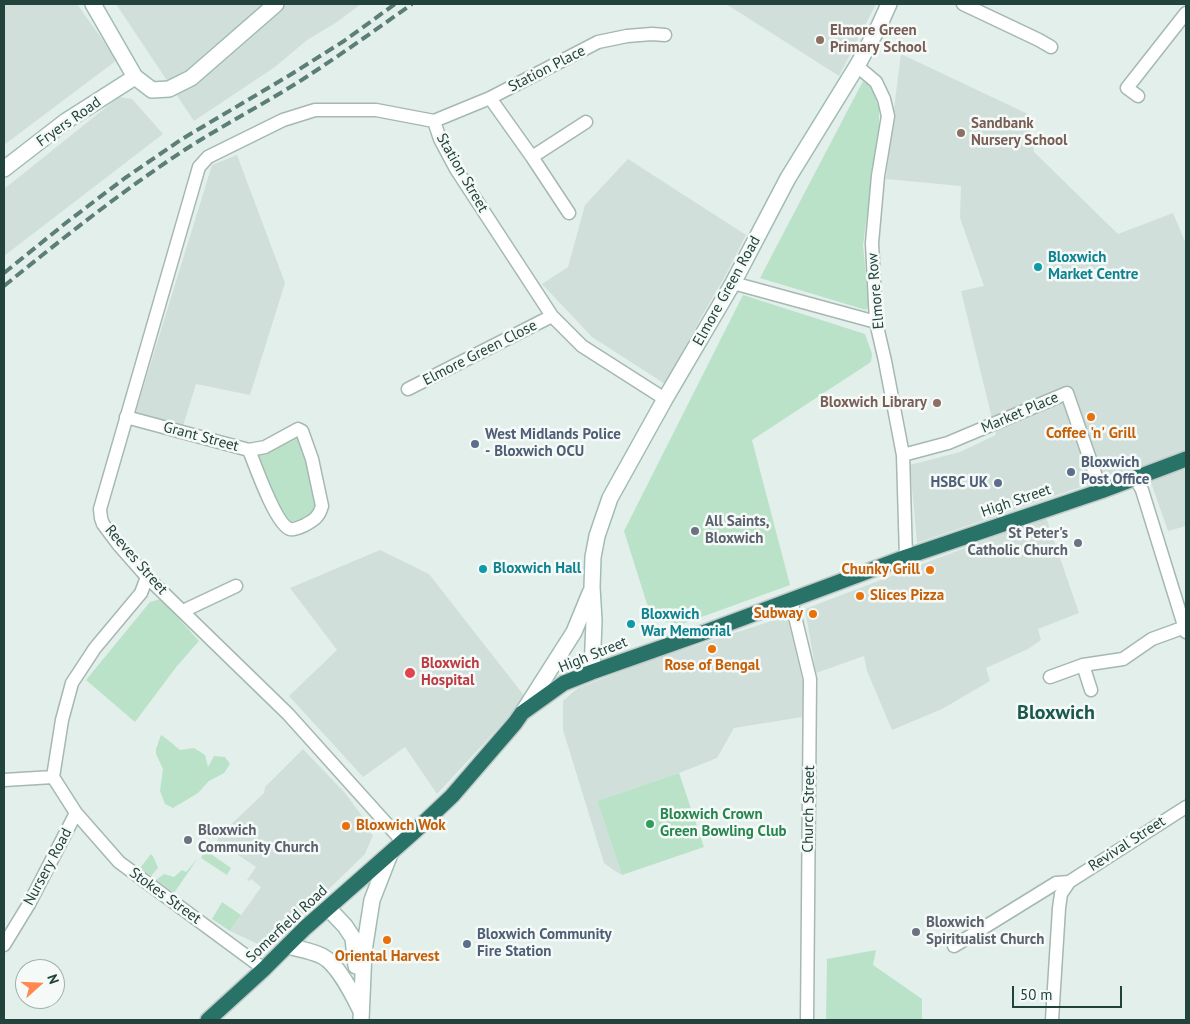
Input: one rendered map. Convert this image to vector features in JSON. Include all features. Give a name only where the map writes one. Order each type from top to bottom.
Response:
[{"type":"highway","name":"High Street","points":[[390,854],[452,796],[522,713],[564,683],[906,556],[1101,491],[1139,484],[1186,459]]},
{"type":"highway","name":"Somerfield Road","points":[[208,1020],[264,969],[305,928],[390,854]]},
{"type":"main road","points":[[93,4],[135,77],[152,90],[169,89],[191,78],[276,4]]},
{"type":"main road","name":"Elmore Green Road","points":[[592,672],[594,621],[593,557],[610,498],[733,283],[788,178],[857,66],[889,4]]},
{"type":"main road","name":"Fryers Road","points":[[4,169],[66,121],[135,77]]},
{"type":"main road","name":"Elmore Green Road","points":[[522,713],[574,632],[592,587]]},
{"type":"main road","name":"High Street","points":[[362,1016],[364,951],[372,900],[390,854]]},
{"type":"main road","points":[[328,908],[345,926],[353,938],[362,1016]]},
{"type":"main road","points":[[288,946],[323,956],[332,964],[345,981],[362,1016]]},
{"type":"street","points":[[963,4],[1041,36],[1050,47]]},
{"type":"street","points":[[1138,96],[1126,88],[1186,13]]},
{"type":"street","name":"Station Place","points":[[434,121],[490,98],[598,42],[627,36],[665,35]]},
{"type":"street","name":"Elmore Row","points":[[857,66],[876,82],[884,99],[888,116],[878,176],[872,244],[876,322],[903,455],[906,556]]},
{"type":"street","points":[[490,98],[569,213]]},
{"type":"street","name":"Station Street","points":[[199,167],[208,157],[283,120],[314,110],[376,110],[434,121],[440,139],[456,169],[552,316],[582,346],[665,399]]},
{"type":"street","points":[[532,157],[586,122]]},
{"type":"street","name":"Reeves Street","points":[[199,167],[100,509],[101,518],[103,524],[118,544],[147,577],[288,714],[403,842]]},
{"type":"street","points":[[733,283],[876,322]]},
{"type":"street","name":"Elmore Green Close","points":[[408,389],[552,316]]},
{"type":"street","name":"Market Place","points":[[903,455],[948,442],[1067,393],[1101,491]]},
{"type":"street","name":"Grant Street","points":[[126,417],[249,450],[265,447],[298,429],[302,430],[312,459],[322,506],[316,518],[301,527],[288,528],[277,516],[249,450]]},
{"type":"street","points":[[1050,677],[1082,665],[1123,658],[1152,639],[1185,630],[1139,484]]},
{"type":"street","points":[[4,780],[53,777],[62,720],[72,684],[95,648],[141,593],[147,577]]},
{"type":"street","points":[[183,611],[236,586]]},
{"type":"street","name":"Church Street","points":[[791,600],[810,679],[807,1020]]},
{"type":"street","points":[[1082,665],[1091,690]]},
{"type":"street","name":"Nursery Road","points":[[4,945],[29,904],[76,814],[53,777]]},
{"type":"street","name":"Revival Street","points":[[954,946],[1056,883],[1069,882],[1186,807]]},
{"type":"street","name":"Stokes Street","points":[[76,814],[119,862],[264,969]]},
{"type":"street","points":[[1052,1020],[1059,908],[1061,894],[1069,882]]},
{"type":"shaded area","points":[[4,4],[77,4],[117,60],[4,145]]},
{"type":"shaded area","points":[[116,4],[361,4],[337,22],[307,40],[275,67],[194,121]]},
{"type":"shaded area","name":"Elmore Green Primary School","points":[[726,4],[876,4],[839,76]]},
{"type":"shaded area","points":[[901,54],[1028,114],[1034,152],[1118,234],[1173,213],[1186,244],[1186,451],[917,543],[910,465],[960,452],[996,435],[961,291],[984,286],[960,218],[961,186],[886,179]]},
{"type":"shaded area","points":[[119,97],[132,99],[163,134],[4,256],[4,189]]},
{"type":"shaded area","points":[[237,155],[285,283],[250,395],[196,384],[183,426],[135,414],[212,165]]},
{"type":"shaded area","points":[[628,159],[746,235],[665,384],[592,337],[542,284],[568,267],[585,205]]},
{"type":"shaded area","points":[[1186,469],[1186,526],[1168,531],[1150,480]]},
{"type":"shaded area","points":[[1046,517],[1079,613],[1038,629],[1041,640],[1028,649],[986,668],[990,681],[942,709],[892,730],[867,671],[864,656],[816,673],[805,609]]},
{"type":"shaded area","name":"Bloxwich Hospital","points":[[380,550],[429,574],[526,698],[437,794],[405,747],[363,777],[289,696],[337,650],[290,588]]},
{"type":"shaded area","points":[[787,616],[803,683],[802,717],[734,728],[717,758],[597,801],[622,875],[612,869],[604,863],[563,730],[563,701],[578,688],[648,661]]},
{"type":"shaded area","points":[[303,749],[345,793],[365,820],[370,833],[373,835],[365,854],[271,945],[262,946],[230,931],[261,887],[251,879],[247,880],[256,867],[217,841],[219,836],[264,793],[265,787]]},
{"type":"green space","points":[[863,81],[872,87],[879,109],[879,128],[863,245],[869,306],[866,310],[760,278]]},
{"type":"green space","points":[[743,295],[865,334],[872,354],[871,362],[752,440],[790,585],[682,624],[666,622],[647,604],[624,531]]},
{"type":"green space","points":[[299,433],[318,505],[306,518],[287,523],[281,515],[255,455]]},
{"type":"green space","points":[[161,599],[199,641],[177,666],[135,722],[86,680],[150,602]]},
{"type":"green space","points":[[161,735],[180,750],[194,748],[205,755],[208,767],[214,756],[225,757],[230,764],[224,773],[209,781],[198,793],[173,808],[165,804],[160,791],[163,769],[156,754],[156,749]]},
{"type":"green space","name":"Bloxwich Crown Green Bowling Club","points":[[679,773],[704,847],[622,875],[597,801]]},
{"type":"green space","points":[[205,850],[231,868],[227,875],[201,858]]},
{"type":"green space","points":[[151,854],[158,868],[151,876],[140,868]]},
{"type":"green space","points":[[198,858],[174,893],[156,880],[164,874],[174,877],[182,870],[186,872]]},
{"type":"green space","points":[[222,902],[241,915],[230,931],[212,919]]},
{"type":"green space","points":[[876,950],[873,965],[922,999],[922,1020],[826,1020],[827,959]]},
{"type":"railway","points":[[4,273],[125,178],[182,139],[344,41],[395,4]]},
{"type":"railway","points":[[4,286],[93,215],[162,165],[297,83],[412,4]]},
{"type":"place","name":"Elmore Green Primary School","points":[[820,40]]},
{"type":"place","name":"Sandbank Nursery School","points":[[961,133]]},
{"type":"place","name":"Bloxwich Market Centre","points":[[1038,267]]},
{"type":"place","name":"Bloxwich Library","points":[[937,403]]},
{"type":"place","name":"Coffee 'n' Grill","points":[[1091,417]]},
{"type":"place","name":"West Midlands Police - Bloxwich OCU","points":[[475,444]]},
{"type":"place","name":"Bloxwich Post Office","points":[[1071,472]]},
{"type":"place","name":"HSBC UK","points":[[998,483]]},
{"type":"place","name":"All Saints, Bloxwich","points":[[695,531]]},
{"type":"place","name":"St Peter's Catholic Church","points":[[1078,543]]},
{"type":"place","name":"Bloxwich Hall","points":[[483,569]]},
{"type":"place","name":"Chunky Grill","points":[[930,570]]},
{"type":"place","name":"Slices Pizza","points":[[860,596]]},
{"type":"place","name":"Subway","points":[[813,614]]},
{"type":"place","name":"Bloxwich War Memorial","points":[[631,624]]},
{"type":"place","name":"Rose of Bengal","points":[[712,649]]},
{"type":"place","name":"Bloxwich Hospital","points":[[410,673]]},
{"type":"place","name":"Bloxwich Crown Green Bowling Club","points":[[650,824]]},
{"type":"place","name":"Bloxwich Wok","points":[[346,826]]},
{"type":"place","name":"Bloxwich Community Church","points":[[188,840]]},
{"type":"place","name":"Bloxwich Spiritualist Church","points":[[916,932]]},
{"type":"place","name":"Oriental Harvest","points":[[387,940]]},
{"type":"place","name":"Bloxwich Community Fire Station","points":[[467,944]]},
{"type":"district","name":"Bloxwich","points":[[1056,713]]}]
